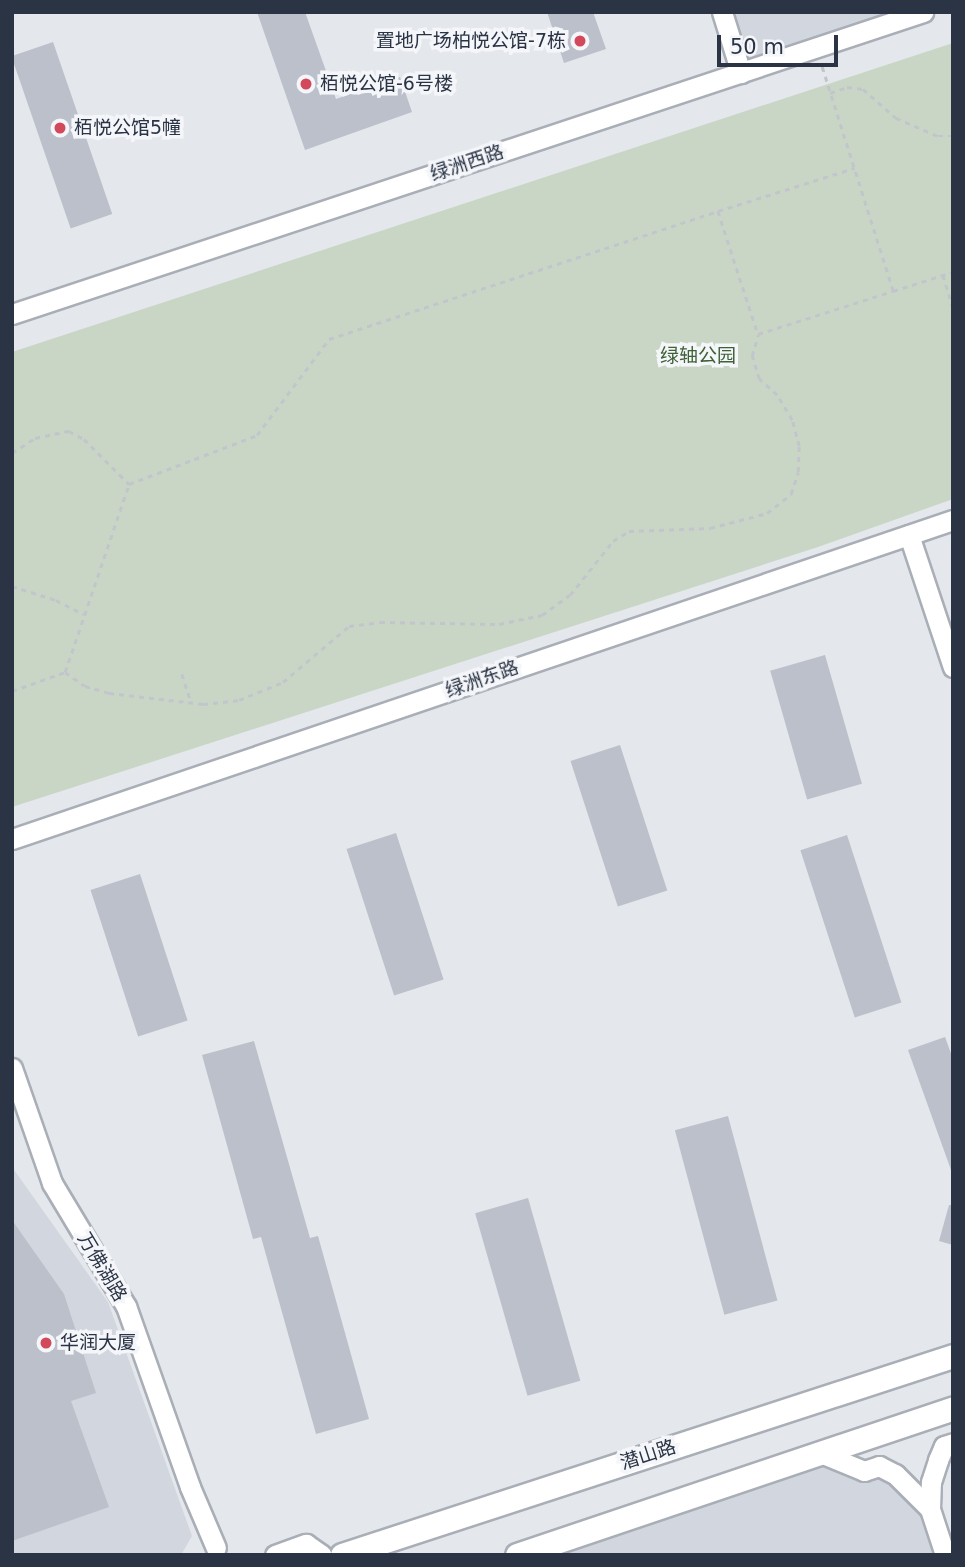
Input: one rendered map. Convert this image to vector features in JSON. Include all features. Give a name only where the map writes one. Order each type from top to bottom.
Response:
[{"type":"main road","name":"潜山路","points":[[342,1555],[953,1356]]},
{"type":"main road","points":[[525,1553],[953,1408]]},
{"type":"street","points":[[722,12],[741,73]]},
{"type":"street","name":"绿洲西路","points":[[12,314],[922,12]]},
{"type":"street","name":"绿洲东路","points":[[12,839],[953,520]]},
{"type":"street","points":[[909,535],[953,667]]},
{"type":"street","name":"万佛湖路","points":[[12,1069],[52,1183],[126,1306],[190,1487],[219,1552]]},
{"type":"street","points":[[945,1555],[930,1509],[931,1482],[944,1446],[953,1443]]},
{"type":"street","points":[[818,1452],[864,1471],[879,1466],[895,1474],[930,1509]]},
{"type":"street","points":[[275,1555],[306,1544],[322,1555]]},
{"type":"path","points":[[816,48],[893,291]]},
{"type":"path","points":[[830,93],[847,87],[863,89],[896,118],[938,136],[953,136]]},
{"type":"path","points":[[129,484],[257,435],[328,339],[854,168]]},
{"type":"path","points":[[65,672],[85,687],[109,693],[203,704],[239,699],[283,682],[349,626],[380,622],[499,624],[542,615],[570,595],[613,541],[629,531],[710,528],[767,513],[790,494],[798,472],[799,446],[792,420],[777,395],[759,379],[752,356],[758,334],[718,211]]},
{"type":"path","points":[[758,334],[953,272]]},
{"type":"path","points":[[943,275],[953,307]]},
{"type":"path","points":[[12,453],[35,438],[69,431],[83,439],[129,484]]},
{"type":"path","points":[[65,672],[129,484]]},
{"type":"path","points":[[12,586],[56,600],[85,614]]},
{"type":"path","points":[[12,691],[65,672]]},
{"type":"path","points":[[182,674],[191,702]]},
{"type":"shaded area","points":[[722,12],[923,12],[741,73]]},
{"type":"shaded area","points":[[12,1167],[108,1302],[192,1536],[181,1555],[12,1555]]},
{"type":"shaded area","points":[[818,1452],[879,1466],[930,1509],[945,1555],[526,1555]]},
{"type":"green space","name":"绿轴公园","points":[[953,43],[953,499],[818,547],[12,807],[12,352]]},
{"type":"building","name":"栢悦公馆-6号楼","points":[[257,12],[305,12],[336,99],[400,77],[412,112],[305,150]]},
{"type":"building","name":"置地广场柏悦公馆-7栋","points":[[547,12],[593,12],[606,49],[564,63]]},
{"type":"building","name":"栢悦公馆5幢","points":[[53,42],[112,214],[71,228],[12,58]]},
{"type":"building","points":[[825,655],[862,784],[807,800],[770,671]]},
{"type":"building","points":[[620,745],[667,891],[618,907],[571,761]]},
{"type":"building","points":[[396,833],[444,979],[394,996],[347,849]]},
{"type":"building","points":[[847,835],[901,1002],[855,1018],[800,850]]},
{"type":"building","points":[[140,874],[188,1020],[138,1037],[91,890]]},
{"type":"building","points":[[945,1037],[953,1059],[951,1170],[908,1050]]},
{"type":"building","points":[[254,1041],[310,1238],[318,1236],[369,1419],[316,1434],[261,1237],[253,1239],[202,1055]]},
{"type":"building","points":[[728,1116],[777,1300],[724,1315],[675,1130]]},
{"type":"building","points":[[528,1198],[580,1381],[528,1396],[475,1213]]},
{"type":"building","points":[[949,1205],[953,1205],[953,1245],[939,1241]]},
{"type":"building","name":"华润大厦","points":[[12,1220],[64,1294],[96,1393],[71,1401],[109,1507],[12,1541]]},
{"type":"place","name":"置地广场柏悦公馆-7栋","points":[[580,41]]},
{"type":"place","name":"栢悦公馆-6号楼","points":[[306,84]]},
{"type":"place","name":"栢悦公馆5幢","points":[[60,128]]},
{"type":"place","name":"华润大厦","points":[[46,1343]]}]
